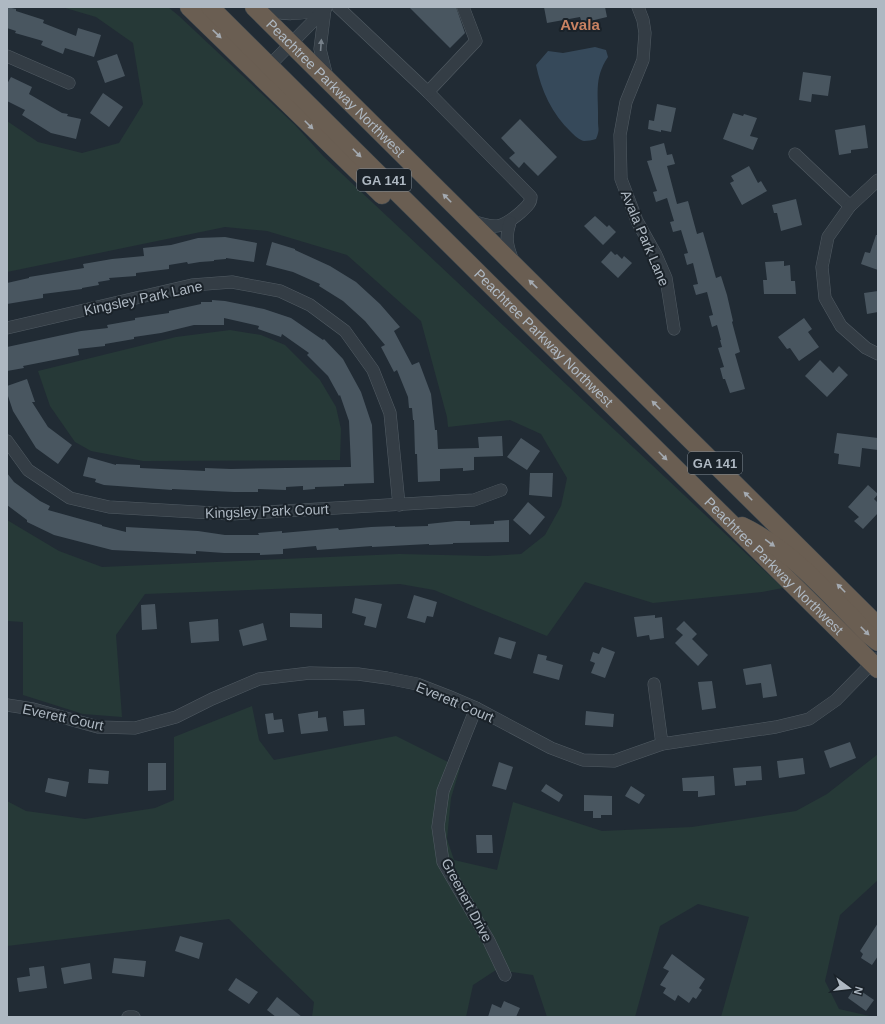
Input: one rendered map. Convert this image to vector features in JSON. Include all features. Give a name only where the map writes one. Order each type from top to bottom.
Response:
[{"type":"highway","points":[[189,7],[309,125],[436,245],[470,275],[499,294]]},
{"type":"highway","name":"Peachtree Parkway Northwest","points":[[210,7],[724,517],[877,663]]},
{"type":"highway","name":"Peachtree Parkway Northwest","points":[[254,7],[514,265],[871,612],[878,626]]},
{"type":"highway","points":[[724,517],[760,536],[789,557],[869,636],[878,642]]},
{"type":"street","points":[[258,7],[274,12],[291,14],[326,8]]},
{"type":"street","points":[[338,7],[428,92],[531,197],[531,201],[527,206],[510,222],[496,227],[471,221]]},
{"type":"street","points":[[428,92],[476,41],[463,7]]},
{"type":"street","name":"Avala Park Lane","points":[[638,7],[643,20],[643,60],[626,102],[620,135],[621,179],[637,221],[656,255],[666,278],[674,329]]},
{"type":"street","points":[[269,66],[326,8]]},
{"type":"street","points":[[326,8],[320,49],[328,80]]},
{"type":"street","points":[[7,56],[69,83]]},
{"type":"street","points":[[795,154],[850,206]]},
{"type":"street","points":[[878,180],[850,206],[828,237],[822,268],[825,298],[841,326],[866,348],[878,354]]},
{"type":"street","points":[[510,222],[507,232],[507,242],[514,265]]},
{"type":"street","name":"Kingsley Park Lane","points":[[7,328],[192,285],[232,282],[280,291],[310,305],[345,331],[373,370],[390,413],[399,505]]},
{"type":"street","name":"Kingsley Park Court","points":[[7,442],[28,470],[70,498],[109,508],[230,514],[474,500],[501,490]]},
{"type":"street","name":"Everett Court","points":[[7,705],[33,710],[98,727],[135,728],[176,717],[212,699],[259,679],[310,673],[358,674],[417,684],[476,708],[550,748],[583,760],[614,761],[662,744],[776,727],[810,719],[836,700],[877,663]]},
{"type":"street","points":[[654,684],[662,744]]},
{"type":"street","name":"Greenert Drive","points":[[476,708],[443,791],[438,827],[443,862],[489,941],[506,976]]},
{"type":"street","points":[[128,1017],[134,1017]]},
{"type":"green space","points":[[62,7],[168,7],[295,125],[324,157],[783,588],[762,592],[653,603],[585,582],[547,636],[434,590],[400,584],[145,594],[116,635],[122,717],[83,714],[23,695],[23,622],[7,621],[7,520],[59,551],[102,567],[399,554],[487,556],[521,554],[545,535],[561,506],[567,478],[541,434],[510,420],[448,427],[447,417],[421,321],[347,255],[267,231],[225,227],[7,272],[7,121],[38,142],[82,153],[119,143],[143,104],[133,43],[96,17]]},
{"type":"green space","points":[[230,330],[261,335],[285,345],[320,380],[336,407],[341,429],[340,460],[143,461],[91,451],[75,442],[50,406],[38,371],[176,337]]},
{"type":"green space","points":[[252,706],[259,740],[274,760],[396,736],[460,768],[451,798],[447,839],[454,860],[497,870],[513,802],[602,831],[692,827],[796,811],[827,794],[878,754],[878,880],[840,915],[825,981],[839,1009],[874,1017],[721,1017],[749,917],[698,904],[660,926],[635,1017],[547,1017],[533,975],[496,970],[473,985],[466,1017],[312,1017],[314,1002],[229,919],[7,946],[7,801],[26,811],[85,819],[155,808],[174,800],[174,737]]},
{"type":"water","points":[[595,47],[606,50],[608,57],[603,65],[599,80],[598,133],[596,139],[584,141],[578,139],[558,117],[544,92],[536,65],[548,51],[563,53]]},
{"type":"building","points":[[7,7],[44,20],[43,23],[76,36],[78,28],[101,35],[94,57],[65,48],[63,54],[41,45],[43,41],[15,33],[16,31],[7,28]]},
{"type":"building","points":[[409,7],[456,7],[465,33],[450,48]]},
{"type":"building","points":[[544,7],[605,7],[607,17],[582,23],[580,17],[547,23]]},
{"type":"building","points":[[117,54],[125,76],[105,83],[97,61]]},
{"type":"building","points":[[803,72],[831,76],[828,96],[812,94],[811,102],[799,100]]},
{"type":"building","points":[[11,77],[32,87],[29,94],[62,113],[68,114],[67,116],[81,119],[76,139],[51,133],[22,115],[25,110],[7,101],[7,84]]},
{"type":"building","points":[[103,93],[123,107],[109,127],[90,113]]},
{"type":"building","points":[[657,104],[676,108],[671,132],[661,130],[661,132],[648,129],[649,120],[654,121]]},
{"type":"building","points":[[733,113],[743,116],[744,114],[757,118],[750,136],[758,138],[753,150],[723,139]]},
{"type":"building","points":[[520,119],[557,157],[538,176],[524,162],[519,168],[509,158],[515,153],[501,138]]},
{"type":"building","points":[[865,125],[868,148],[851,150],[851,153],[839,155],[835,130]]},
{"type":"building","points":[[664,143],[667,155],[672,154],[675,164],[667,166],[677,204],[688,201],[697,234],[703,232],[716,278],[721,276],[727,295],[740,352],[735,354],[745,389],[730,393],[725,379],[723,379],[720,368],[724,367],[718,348],[722,347],[721,340],[717,325],[712,327],[709,316],[713,315],[707,292],[696,295],[693,285],[698,284],[693,263],[687,265],[684,254],[688,253],[681,230],[673,232],[670,222],[674,221],[667,198],[656,202],[653,192],[657,191],[647,161],[652,160],[650,147]]},
{"type":"building","points":[[749,166],[758,183],[761,181],[767,191],[742,205],[730,183],[734,181],[731,176]]},
{"type":"building","points":[[796,199],[802,225],[781,231],[777,213],[774,213],[772,205]]},
{"type":"building","points":[[595,216],[607,227],[609,225],[616,232],[603,245],[584,226]]},
{"type":"building","points":[[876,235],[878,235],[878,270],[861,264],[865,252],[870,253]]},
{"type":"building","points":[[225,237],[257,243],[254,262],[226,258],[214,261],[188,264],[187,262],[169,265],[169,269],[136,273],[136,276],[109,278],[110,280],[98,282],[99,285],[82,289],[43,294],[43,298],[7,304],[7,283],[29,277],[84,268],[83,264],[144,256],[143,248],[171,245],[198,238]]},
{"type":"building","points":[[272,242],[295,249],[330,266],[356,282],[380,304],[400,327],[394,331],[412,365],[419,362],[431,394],[435,430],[437,430],[438,449],[479,448],[478,437],[502,436],[503,456],[474,457],[474,470],[463,471],[463,468],[440,469],[440,481],[418,482],[417,454],[415,454],[414,420],[412,408],[409,408],[408,397],[397,370],[394,372],[381,347],[385,345],[365,321],[343,301],[319,286],[320,284],[293,272],[266,265]]},
{"type":"building","points":[[611,251],[622,259],[624,256],[632,263],[618,278],[601,262]]},
{"type":"building","points":[[784,261],[784,266],[790,265],[791,281],[795,281],[796,294],[764,294],[763,280],[767,280],[765,262]]},
{"type":"building","points":[[878,291],[878,312],[867,314],[864,293]]},
{"type":"building","points":[[212,300],[225,301],[264,309],[291,318],[323,340],[324,339],[343,359],[361,392],[372,425],[374,483],[344,484],[344,486],[315,487],[315,489],[303,490],[303,486],[286,487],[286,490],[258,489],[258,492],[234,492],[172,490],[104,485],[95,482],[96,479],[83,476],[88,457],[116,465],[140,465],[140,468],[205,471],[205,468],[351,467],[349,421],[340,395],[339,396],[328,376],[307,355],[309,353],[282,334],[281,337],[258,329],[259,326],[224,318],[224,325],[194,325],[161,333],[134,337],[134,339],[105,344],[105,346],[78,349],[79,355],[23,366],[24,368],[7,371],[7,347],[81,331],[108,328],[107,325],[135,320],[135,318],[169,313],[169,311],[201,304],[201,302],[212,302]]},
{"type":"building","points":[[804,318],[812,329],[808,332],[819,347],[799,361],[790,348],[787,349],[778,337]]},
{"type":"building","points":[[820,360],[833,373],[839,366],[848,375],[827,397],[805,376]]},
{"type":"building","points":[[27,379],[35,402],[32,402],[48,427],[72,445],[58,464],[36,448],[13,411],[7,393],[7,386]]},
{"type":"building","points":[[837,433],[878,438],[878,450],[862,448],[860,467],[838,464],[839,454],[834,453]]},
{"type":"building","points":[[521,438],[540,451],[527,470],[507,457]]},
{"type":"building","points":[[7,473],[14,482],[40,501],[50,506],[48,510],[126,532],[126,527],[198,531],[225,535],[259,535],[258,533],[282,531],[282,533],[338,528],[339,530],[371,527],[428,526],[428,524],[456,521],[470,521],[470,525],[494,524],[494,521],[509,520],[509,542],[372,546],[317,550],[316,546],[283,549],[283,554],[260,555],[260,553],[196,551],[196,554],[112,550],[54,535],[27,522],[27,520],[7,505]]},
{"type":"building","points":[[530,473],[553,473],[552,497],[529,495]]},
{"type":"building","points":[[868,485],[878,494],[874,499],[878,503],[878,513],[863,529],[854,521],[859,517],[848,507]]},
{"type":"building","points":[[528,502],[545,517],[530,535],[513,520]]},
{"type":"building","points":[[414,595],[437,602],[433,617],[427,616],[425,623],[407,618]]},
{"type":"building","points":[[355,598],[382,604],[376,628],[364,625],[366,617],[352,613]]},
{"type":"building","points":[[155,604],[157,629],[142,630],[141,605]]},
{"type":"building","points":[[290,613],[322,614],[322,628],[290,627]]},
{"type":"building","points":[[655,615],[655,618],[662,617],[664,638],[650,640],[649,635],[637,637],[634,617]]},
{"type":"building","points":[[218,619],[219,641],[191,643],[189,622]]},
{"type":"building","points":[[684,621],[697,634],[692,639],[708,655],[698,666],[675,643],[683,635],[676,629]]},
{"type":"building","points":[[263,623],[267,640],[243,646],[239,630]]},
{"type":"building","points":[[499,637],[516,642],[511,659],[494,654]]},
{"type":"building","points":[[602,647],[615,652],[605,678],[591,673],[595,663],[590,661],[593,652],[599,654]]},
{"type":"building","points":[[538,654],[547,656],[546,660],[563,665],[559,680],[533,673]]},
{"type":"building","points":[[771,664],[777,696],[763,698],[761,683],[746,685],[743,669]]},
{"type":"building","points":[[712,681],[716,708],[702,710],[698,682]]},
{"type":"building","points":[[364,709],[365,725],[344,726],[343,711]]},
{"type":"building","points":[[318,711],[318,718],[326,717],[328,731],[301,734],[298,714]]},
{"type":"building","points":[[586,711],[614,714],[613,727],[585,725]]},
{"type":"building","points":[[273,713],[274,720],[282,719],[284,732],[268,734],[265,714]]},
{"type":"building","points":[[850,742],[856,758],[830,768],[824,751]]},
{"type":"building","points":[[803,758],[805,774],[779,778],[777,761]]},
{"type":"building","points":[[499,762],[513,767],[506,790],[492,786]]},
{"type":"building","points":[[148,763],[166,763],[166,790],[148,791]]},
{"type":"building","points":[[761,766],[762,780],[746,781],[746,785],[735,786],[733,768]]},
{"type":"building","points":[[89,769],[109,771],[108,784],[88,783]]},
{"type":"building","points":[[714,776],[715,795],[698,797],[698,791],[683,791],[682,778]]},
{"type":"building","points":[[48,778],[69,782],[66,797],[45,792]]},
{"type":"building","points":[[546,784],[563,795],[559,802],[541,791]]},
{"type":"building","points":[[631,786],[645,795],[639,804],[625,796]]},
{"type":"building","points":[[584,795],[612,796],[612,815],[601,815],[601,818],[593,818],[593,811],[584,811]]},
{"type":"building","points":[[476,835],[492,835],[493,853],[477,853]]},
{"type":"building","points":[[878,923],[878,956],[872,965],[861,958],[863,954],[860,951]]},
{"type":"building","points":[[180,936],[203,943],[199,959],[175,951]]},
{"type":"building","points":[[672,954],[705,979],[699,988],[702,990],[696,999],[693,997],[689,1003],[678,995],[675,1001],[663,993],[666,988],[660,985],[669,971],[663,968]]},
{"type":"building","points":[[114,958],[146,961],[144,977],[112,973]]},
{"type":"building","points":[[90,963],[92,979],[64,984],[61,968]]},
{"type":"building","points":[[44,966],[47,988],[19,992],[17,978],[30,976],[29,968]]},
{"type":"building","points":[[236,978],[258,992],[249,1004],[228,990]]},
{"type":"building","points":[[855,987],[874,1000],[866,1011],[848,998]]},
{"type":"building","points":[[277,997],[302,1017],[276,1017],[267,1010]]},
{"type":"building","points":[[504,1001],[520,1008],[516,1017],[488,1017],[492,1004],[501,1008]]},
{"type":"district","name":"Avala","points":[[580,24]]}]
